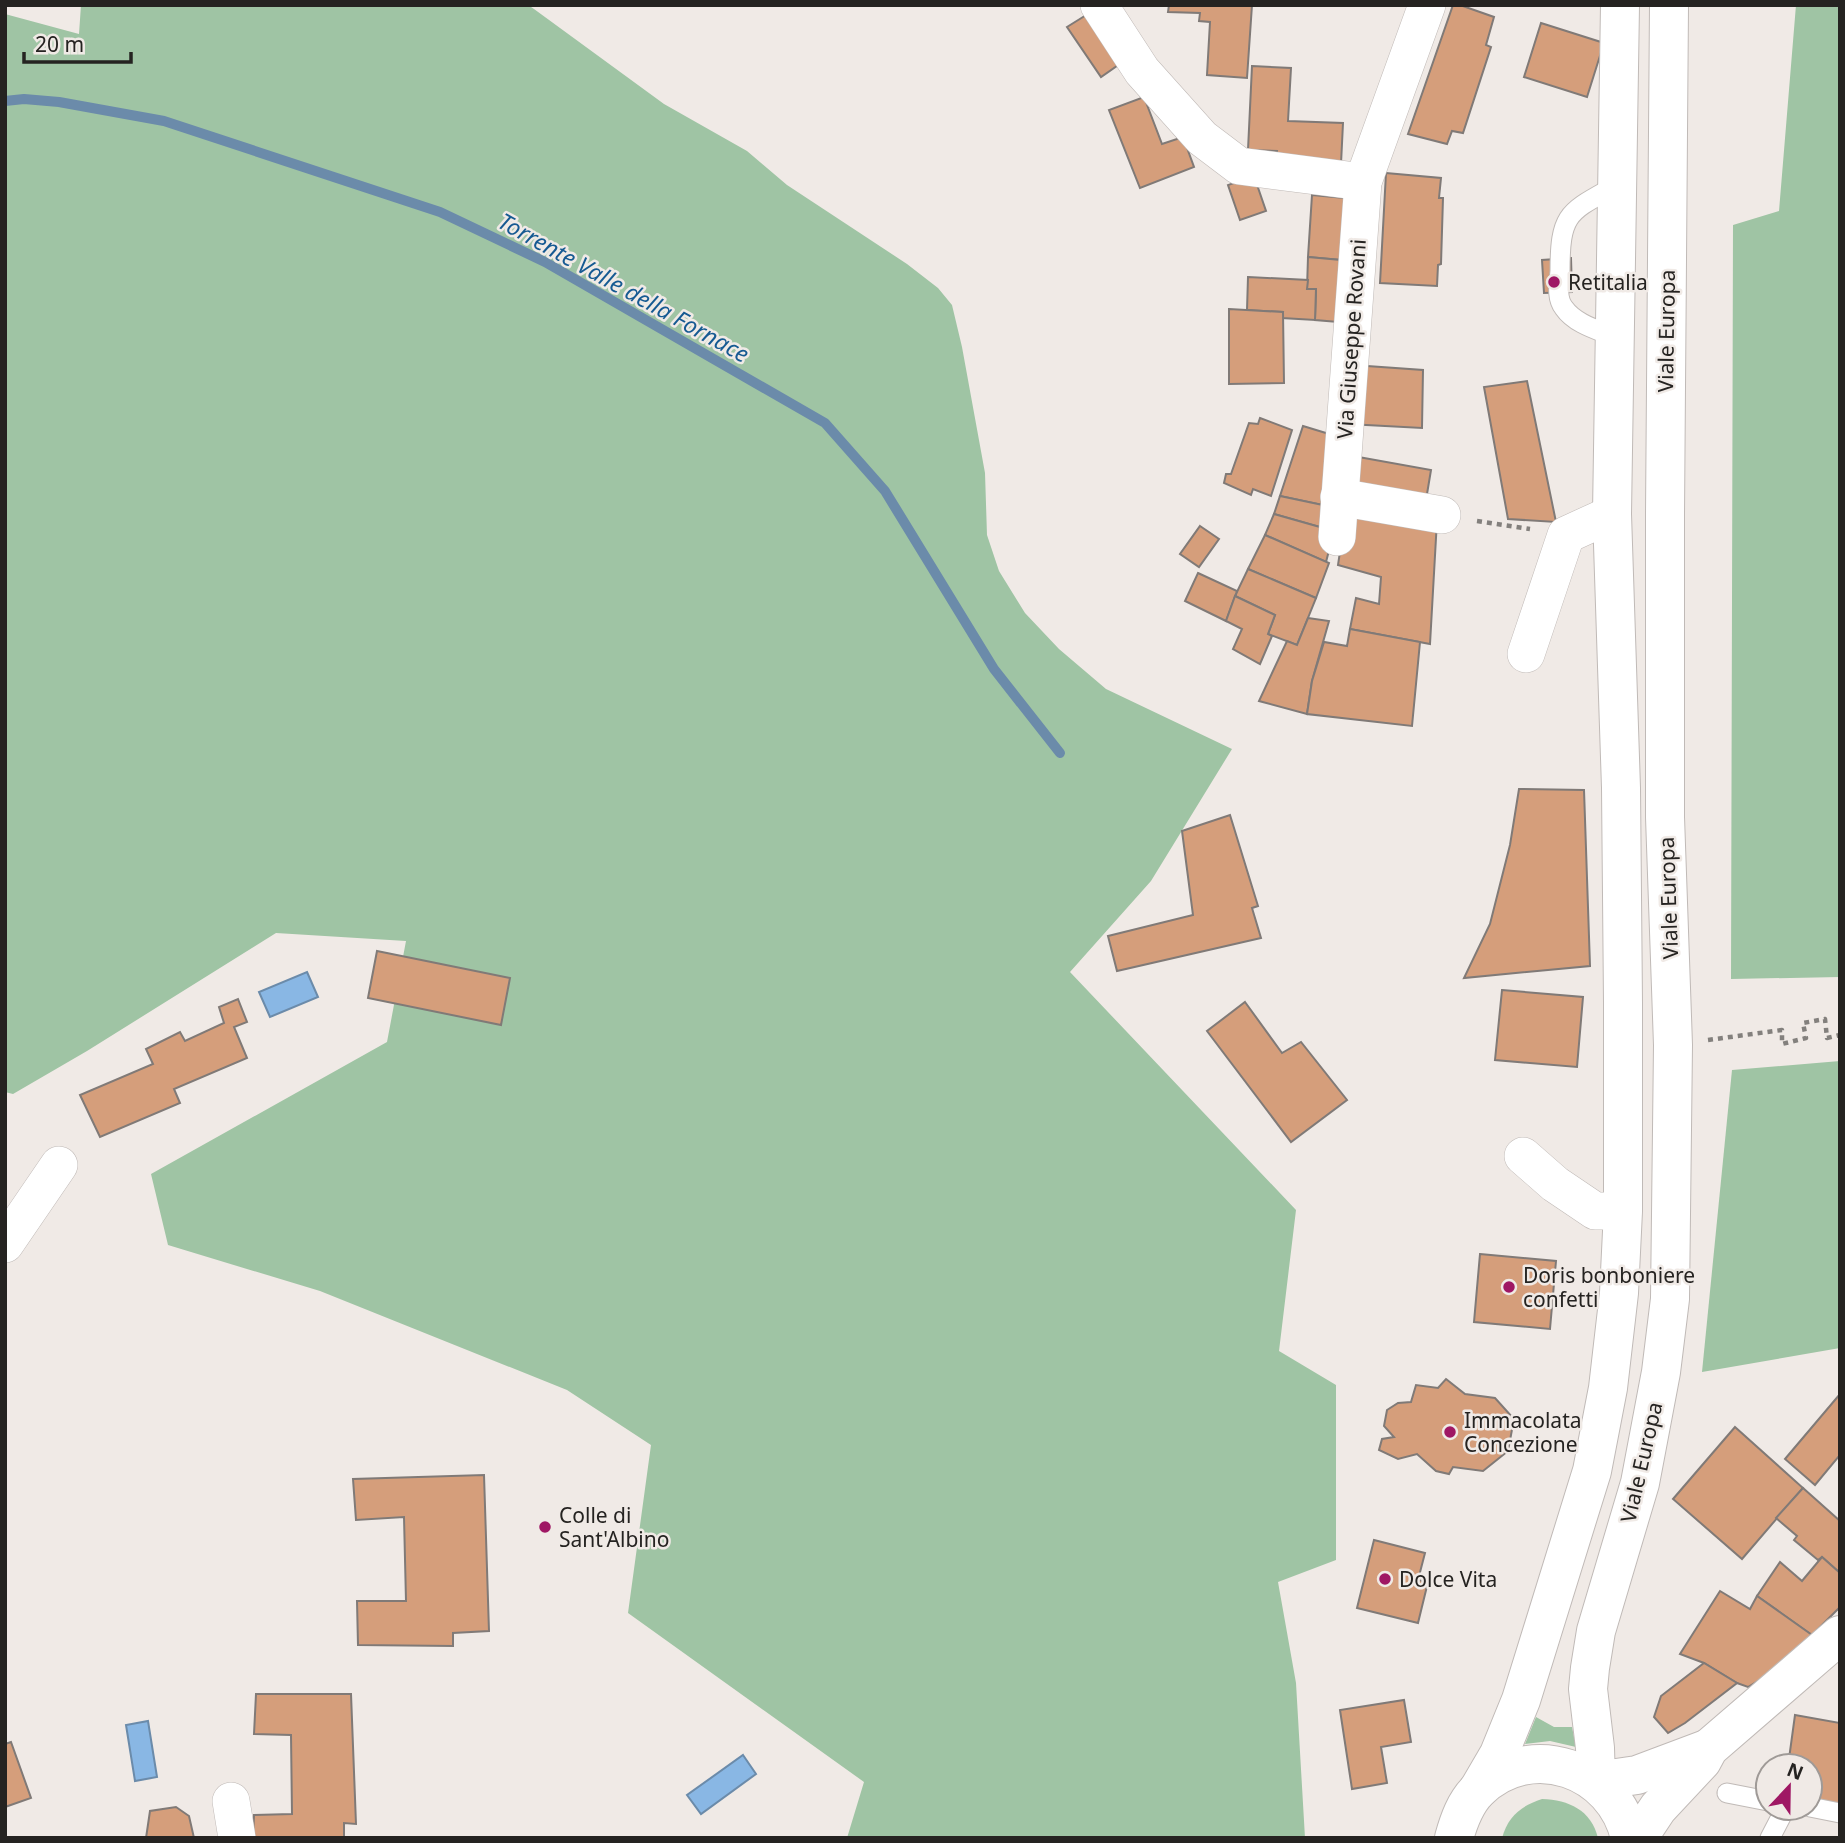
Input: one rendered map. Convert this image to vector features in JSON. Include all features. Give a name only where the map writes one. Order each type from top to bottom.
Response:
[{"type":"street","points":[[1099,5],[1142,71],[1202,138],[1239,166],[1363,182]]},
{"type":"street","name":"Via Giuseppe Rovani","points":[[1337,537],[1363,182],[1427,5]]},
{"type":"street","points":[[1454,1838],[1462,1812],[1499,1754],[1521,1700],[1592,1471],[1608,1388],[1617,1312],[1623,1211],[1621,788],[1612,514],[1620,5]]},
{"type":"street","name":"Viale Europa","points":[[1596,1781],[1588,1689],[1591,1656],[1640,1483],[1667,1338],[1670,1299],[1672,1045],[1665,803],[1669,5]]},
{"type":"street","points":[[1339,496],[1442,515]]},
{"type":"street","points":[[1526,654],[1566,535],[1612,514]]},
{"type":"street","points":[[1523,1156],[1555,1184],[1595,1211],[1623,1211]]},
{"type":"street","points":[[5,1244],[59,1165]]},
{"type":"street","points":[[1596,1781],[1637,1775],[1709,1748],[1840,1635]]},
{"type":"street","points":[[1638,1838],[1658,1808],[1702,1761],[1709,1748]]},
{"type":"street","points":[[1478,1790],[1499,1775],[1522,1766],[1548,1764],[1573,1769],[1596,1781],[1614,1799],[1627,1822],[1630,1838]]},
{"type":"street","points":[[231,1801],[237,1838]]},
{"type":"lane","points":[[1615,337],[1579,322],[1559,300],[1560,239],[1563,228],[1577,207],[1617,185]]},
{"type":"lane","points":[[1727,1793],[1754,1798]]},
{"type":"lane","points":[[1770,1838],[1778,1822]]},
{"type":"path","points":[[1442,515],[1566,535]]},
{"type":"path","points":[[1672,1045],[1782,1030],[1783,1044],[1806,1038],[1803,1023],[1825,1019],[1827,1038],[1840,1035]]},
{"type":"green space","points":[[81,5],[528,5],[664,104],[747,151],[787,185],[907,264],[938,288],[952,305],[985,473],[987,535],[999,571],[1025,613],[1059,649],[1106,689],[1232,749],[1151,881],[1070,972],[1296,1210],[1279,1351],[1336,1385],[1336,1560],[1278,1582],[1296,1683],[1305,1838],[847,1838],[864,1782],[628,1613],[651,1445],[567,1390],[320,1291],[168,1245],[151,1174],[387,1042],[406,941],[276,933],[87,1051],[13,1094],[5,1092],[5,14],[79,34]]},
{"type":"green space","points":[[1796,5],[1840,5],[1840,977],[1731,979],[1733,225],[1779,211]]},
{"type":"green space","points":[[1840,1061],[1840,1348],[1702,1372],[1732,1070]]},
{"type":"green space","points":[[1536,1717],[1554,1727],[1572,1727],[1576,1747],[1550,1741],[1525,1744]]},
{"type":"green space","points":[[1542,1799],[1578,1808],[1590,1820],[1598,1838],[1502,1838],[1516,1813]]},
{"type":"water","points":[[307,972],[318,997],[270,1017],[259,992]]},
{"type":"water","points":[[148,1721],[157,1777],[135,1781],[126,1725]]},
{"type":"water","points":[[743,1755],[756,1774],[701,1814],[687,1795]]},
{"type":"building","points":[[1169,5],[1252,5],[1247,78],[1207,75],[1210,22],[1199,21],[1200,13],[1168,12]]},
{"type":"building","points":[[1453,5],[1494,17],[1486,45],[1491,47],[1463,133],[1452,131],[1447,144],[1408,134]]},
{"type":"building","points":[[1091,12],[1124,61],[1101,77],[1067,27]]},
{"type":"building","points":[[1541,23],[1604,43],[1587,97],[1524,77]]},
{"type":"building","points":[[1252,66],[1291,68],[1288,121],[1343,123],[1341,164],[1276,160],[1277,151],[1248,150]]},
{"type":"building","points":[[1144,97],[1162,144],[1183,137],[1194,167],[1140,188],[1109,110]]},
{"type":"building","points":[[1386,173],[1441,178],[1441,264],[1438,265],[1437,286],[1380,283]]},
{"type":"building","points":[[1254,176],[1266,211],[1240,220],[1228,185]]},
{"type":"building","points":[[1312,195],[1356,199],[1352,261],[1308,257]]},
{"type":"building","points":[[1308,257],[1352,261],[1350,323],[1315,320],[1316,289],[1307,289]]},
{"type":"building","points":[[1571,258],[1572,292],[1544,293],[1542,260]]},
{"type":"building","points":[[1248,277],[1308,280],[1307,289],[1316,289],[1315,320],[1282,318],[1283,312],[1247,310]]},
{"type":"building","points":[[1229,309],[1283,312],[1284,383],[1229,384]]},
{"type":"building","points":[[1353,365],[1423,370],[1422,428],[1348,424]]},
{"type":"building","points":[[1527,381],[1556,522],[1508,519],[1484,387]]},
{"type":"building","points":[[1260,418],[1292,430],[1271,496],[1253,489],[1251,495],[1224,483],[1226,474],[1231,474],[1249,423],[1258,424]]},
{"type":"building","points":[[1303,426],[1339,437],[1327,506],[1280,496]]},
{"type":"building","points":[[1353,456],[1431,470],[1425,506],[1347,493]]},
{"type":"building","points":[[1280,496],[1337,508],[1330,530],[1274,514]]},
{"type":"building","points":[[1347,505],[1437,520],[1430,644],[1350,629],[1356,598],[1379,604],[1381,577],[1338,565]]},
{"type":"building","points":[[1274,514],[1334,531],[1326,562],[1265,535]]},
{"type":"building","points":[[1200,526],[1219,539],[1199,567],[1180,554]]},
{"type":"building","points":[[1265,535],[1329,563],[1316,598],[1248,569]]},
{"type":"building","points":[[1248,569],[1316,598],[1297,645],[1268,634],[1275,615],[1235,596]]},
{"type":"building","points":[[1198,573],[1237,591],[1226,621],[1185,601]]},
{"type":"building","points":[[1235,596],[1275,615],[1268,634],[1272,636],[1260,664],[1233,649],[1242,629],[1226,621]]},
{"type":"building","points":[[1308,618],[1329,621],[1312,681],[1307,714],[1259,701],[1287,641],[1297,645]]},
{"type":"building","points":[[1350,629],[1420,642],[1412,726],[1307,714],[1312,681],[1324,642],[1347,646]]},
{"type":"building","points":[[1519,789],[1584,790],[1590,966],[1464,978],[1490,924],[1510,845]]},
{"type":"building","points":[[1230,815],[1258,906],[1252,908],[1261,938],[1117,971],[1108,936],[1193,915],[1182,831]]},
{"type":"building","points":[[377,951],[510,978],[501,1025],[368,998]]},
{"type":"building","points":[[1502,990],[1583,997],[1577,1067],[1495,1060]]},
{"type":"building","points":[[238,999],[247,1022],[234,1027],[247,1058],[174,1089],[180,1103],[100,1137],[80,1095],[153,1064],[146,1049],[180,1032],[185,1041],[224,1023],[219,1007]]},
{"type":"building","points":[[1245,1002],[1282,1053],[1301,1042],[1347,1100],[1291,1142],[1207,1031]]},
{"type":"building","points":[[1480,1254],[1556,1261],[1550,1329],[1474,1322]]},
{"type":"building","name":"Immacolata Concezione","points":[[1446,1379],[1465,1394],[1495,1398],[1514,1419],[1508,1451],[1483,1471],[1453,1467],[1449,1474],[1436,1471],[1417,1454],[1398,1459],[1379,1450],[1382,1439],[1394,1437],[1384,1426],[1387,1410],[1398,1403],[1411,1402],[1416,1385],[1438,1388]]},
{"type":"building","points":[[1840,1394],[1840,1455],[1815,1485],[1785,1459]]},
{"type":"building","points":[[1735,1427],[1803,1488],[1742,1559],[1673,1499]]},
{"type":"building","points":[[484,1475],[489,1631],[453,1633],[453,1646],[358,1645],[357,1601],[406,1601],[404,1517],[356,1520],[353,1479]]},
{"type":"building","points":[[1803,1488],[1840,1521],[1840,1573],[1822,1557],[1818,1560],[1794,1540],[1797,1536],[1776,1518]]},
{"type":"building","points":[[1374,1540],[1425,1553],[1418,1580],[1428,1582],[1418,1623],[1357,1608]]},
{"type":"building","points":[[1822,1557],[1840,1573],[1840,1607],[1812,1635],[1757,1596],[1780,1562],[1802,1581]]},
{"type":"building","points":[[1720,1591],[1750,1609],[1757,1596],[1812,1635],[1771,1673],[1748,1687],[1737,1683],[1704,1663],[1680,1654]]},
{"type":"building","points":[[1704,1663],[1737,1683],[1668,1733],[1654,1717],[1661,1696]]},
{"type":"building","points":[[256,1694],[351,1694],[356,1824],[344,1823],[344,1838],[253,1838],[254,1815],[292,1814],[291,1735],[254,1734]]},
{"type":"building","points":[[1404,1700],[1411,1742],[1381,1747],[1387,1783],[1352,1789],[1340,1710]]},
{"type":"building","points":[[1795,1715],[1840,1723],[1840,1805],[1824,1802],[1824,1752],[1790,1752]]},
{"type":"building","points":[[11,1742],[31,1798],[5,1807],[5,1744]]},
{"type":"building","points":[[176,1807],[189,1816],[194,1838],[146,1838],[150,1811]]},
{"type":"waterway","name":"Torrente Valle della Fornace","points":[[5,101],[24,99],[59,102],[164,121],[440,212],[545,262],[825,423],[885,491],[994,669],[1060,753]]},
{"type":"place","name":"Retitalia","points":[[1554,282]]},
{"type":"place","name":"Doris bonboniere confetti","points":[[1509,1287]]},
{"type":"place","name":"Immacolata Concezione","points":[[1450,1432]]},
{"type":"place","name":"Colle di Sant'Albino","points":[[545,1527]]},
{"type":"place","name":"Dolce Vita","points":[[1385,1579]]}]
